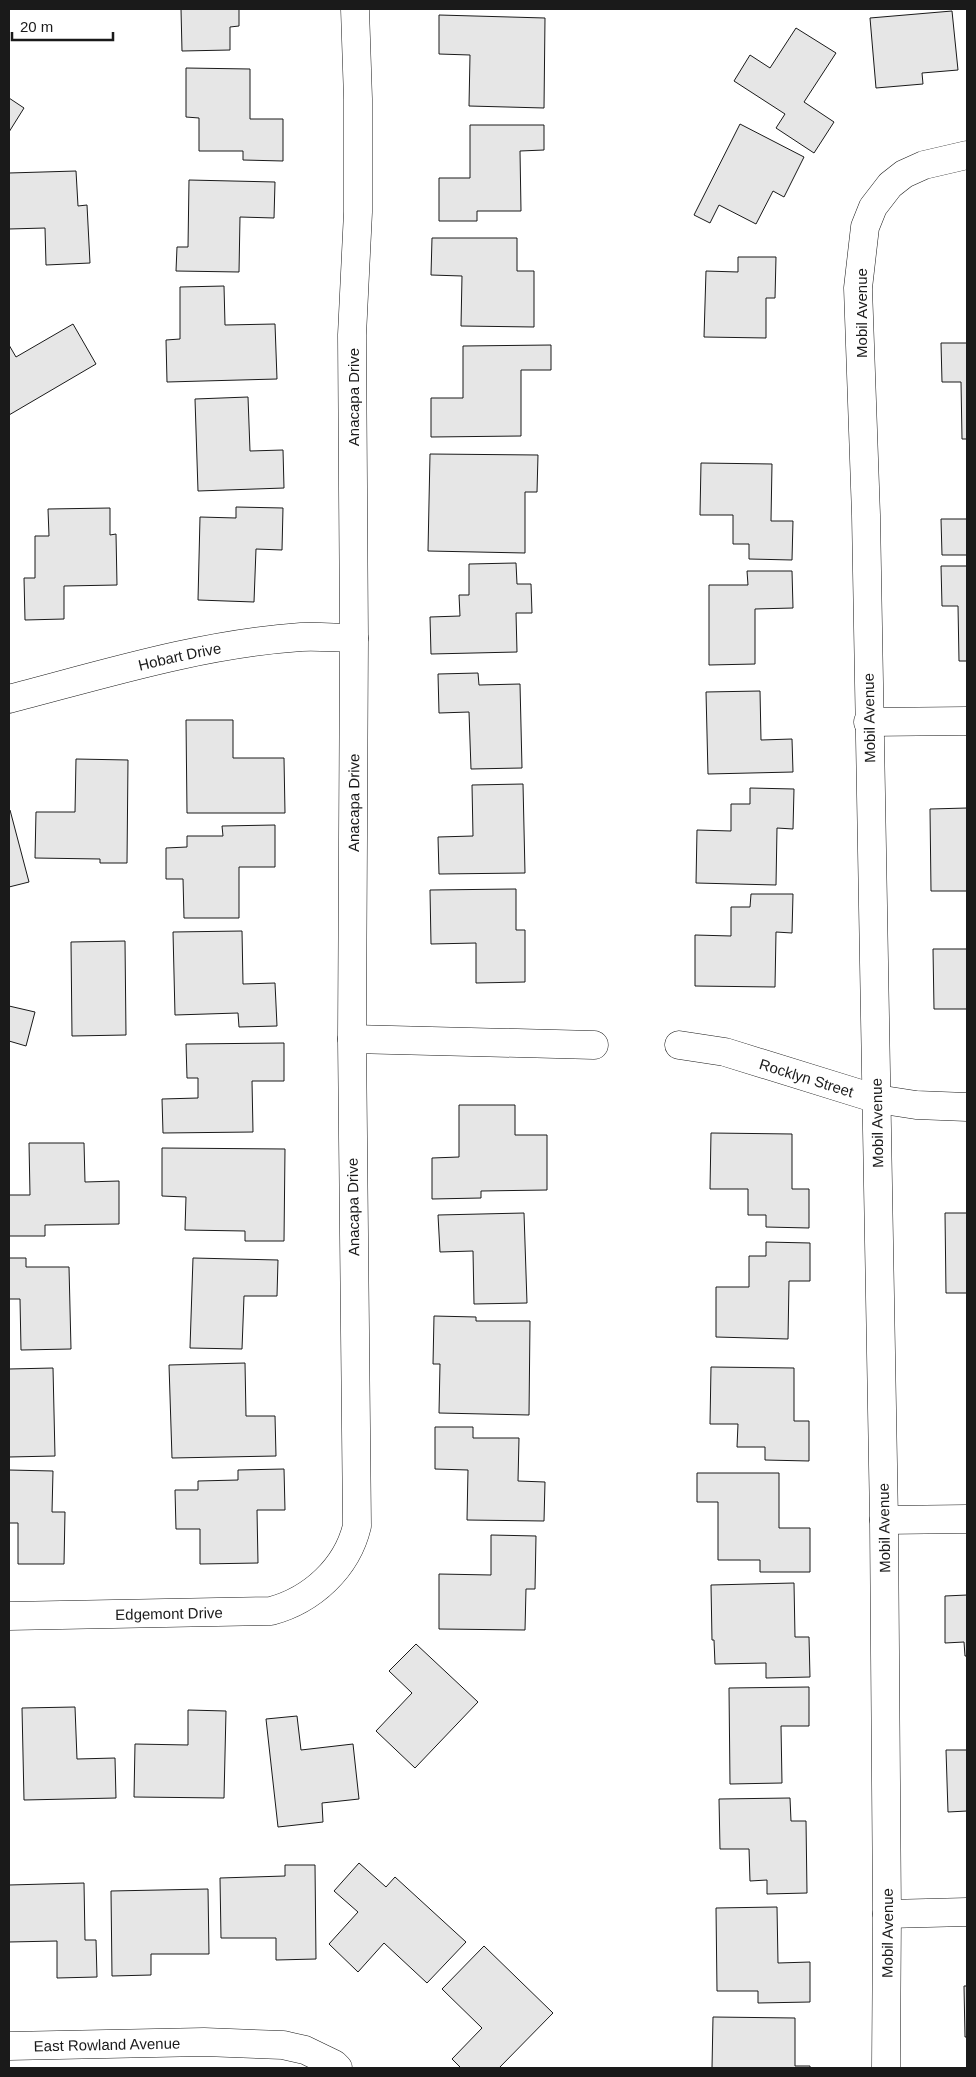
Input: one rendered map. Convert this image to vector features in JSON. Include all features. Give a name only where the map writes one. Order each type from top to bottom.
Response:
[{"type":"street","name":"Anacapa Drive","points":[[322,1584],[340,1564],[353,1540],[357,1526],[352,1039],[354,638],[352,335],[358,212],[358,98],[355,9]]},
{"type":"street","name":"Mobil Avenue","points":[[886,2068],[887,1914],[884,1520],[868,722],[866,515],[858,288],[865,227],[873,206],[890,185],[904,174],[924,166],[967,155]]},
{"type":"street","name":"Hobart Drive","points":[[9,699],[156,660],[240,644],[303,637],[354,638]]},
{"type":"street","points":[[868,722],[967,721]]},
{"type":"street","points":[[352,1039],[594,1046]]},
{"type":"street","name":"Rocklyn Street","points":[[679,1046],[725,1052],[877,1099],[916,1105],[967,1107]]},
{"type":"street","points":[[884,1520],[967,1519]]},
{"type":"street","name":"Edgemont Drive","points":[[9,1616],[271,1611],[300,1600],[322,1584]]},
{"type":"street","points":[[887,1914],[967,1912]]},
{"type":"street","name":"East Rowland Avenue","points":[[9,2046],[204,2042],[283,2045],[305,2050],[338,2068]]},
{"type":"building","points":[[181,9],[239,9],[239,26],[230,27],[230,50],[182,51]]},
{"type":"building","points":[[952,11],[958,70],[922,73],[923,84],[876,88],[870,18]]},
{"type":"building","points":[[439,15],[545,18],[544,108],[469,106],[470,55],[439,54]]},
{"type":"building","points":[[796,28],[836,53],[804,102],[834,122],[814,153],[776,128],[785,114],[734,81],[750,55],[770,68]]},
{"type":"building","points":[[186,68],[250,69],[250,119],[283,119],[283,161],[243,160],[243,151],[199,151],[199,118],[186,117]]},
{"type":"building","points":[[9,98],[24,108],[9,132]]},
{"type":"building","points":[[740,124],[804,157],[784,197],[773,191],[756,224],[719,205],[710,223],[694,215]]},
{"type":"building","points":[[470,125],[544,125],[544,150],[520,151],[521,211],[477,211],[477,221],[439,221],[439,178],[470,178]]},
{"type":"building","points":[[76,171],[78,206],[87,205],[90,263],[46,265],[45,228],[9,229],[9,173]]},
{"type":"building","points":[[189,180],[275,182],[274,218],[240,217],[239,272],[176,271],[177,247],[188,247]]},
{"type":"building","points":[[432,238],[517,238],[517,271],[534,271],[534,327],[461,326],[462,276],[431,275]]},
{"type":"building","points":[[738,257],[776,257],[775,298],[766,298],[766,338],[704,337],[706,271],[738,272]]},
{"type":"building","points":[[224,286],[225,325],[275,324],[277,379],[167,382],[166,340],[180,339],[180,287]]},
{"type":"building","points":[[73,324],[96,364],[9,415],[9,345],[16,357]]},
{"type":"building","points":[[941,343],[967,343],[967,439],[962,439],[961,382],[942,382]]},
{"type":"building","points":[[551,345],[551,370],[521,370],[521,436],[431,437],[431,398],[463,398],[463,346]]},
{"type":"building","points":[[248,397],[250,451],[283,450],[284,488],[198,491],[195,399]]},
{"type":"building","points":[[430,454],[538,455],[537,492],[525,492],[525,553],[428,551]]},
{"type":"building","points":[[701,463],[772,464],[771,521],[793,521],[792,560],[749,559],[749,544],[733,544],[733,515],[700,515]]},
{"type":"building","points":[[236,507],[283,508],[282,550],[256,549],[254,602],[198,600],[200,517],[236,518]]},
{"type":"building","points":[[110,508],[110,535],[116,534],[117,585],[64,586],[64,619],[25,620],[24,578],[35,578],[35,536],[49,536],[48,509]]},
{"type":"building","points":[[941,519],[967,519],[967,555],[942,555]]},
{"type":"building","points":[[516,563],[517,584],[531,584],[532,613],[516,613],[517,652],[431,654],[430,617],[460,616],[459,595],[469,595],[469,564]]},
{"type":"building","points":[[941,566],[967,566],[967,661],[959,661],[958,606],[942,606]]},
{"type":"building","points":[[747,571],[792,571],[793,608],[755,609],[755,664],[709,665],[709,585],[748,585]]},
{"type":"building","points":[[478,673],[479,685],[520,684],[522,768],[471,769],[469,712],[439,713],[438,674]]},
{"type":"building","points":[[760,691],[761,740],[792,739],[793,772],[708,774],[706,692]]},
{"type":"building","points":[[186,720],[233,720],[233,758],[284,758],[285,813],[187,813]]},
{"type":"building","points":[[76,759],[128,760],[127,863],[100,863],[100,859],[35,858],[36,812],[75,812]]},
{"type":"building","points":[[523,784],[525,873],[439,874],[438,837],[473,836],[472,785]]},
{"type":"building","points":[[750,788],[794,789],[793,829],[777,828],[776,885],[696,883],[697,830],[731,831],[731,804],[750,804]]},
{"type":"building","points":[[967,808],[967,891],[931,891],[930,809]]},
{"type":"building","points":[[9,810],[29,882],[9,887]]},
{"type":"building","points":[[275,825],[275,867],[239,867],[239,918],[184,918],[183,879],[166,879],[166,848],[187,847],[187,836],[223,836],[222,826]]},
{"type":"building","points":[[516,889],[516,930],[525,930],[525,982],[476,983],[476,943],[431,944],[430,890]]},
{"type":"building","points":[[751,894],[793,894],[792,933],[776,932],[775,987],[695,986],[695,935],[731,936],[731,907],[750,907]]},
{"type":"building","points":[[242,931],[243,984],[275,983],[277,1026],[239,1027],[238,1013],[175,1015],[173,932]]},
{"type":"building","points":[[125,941],[126,1035],[72,1036],[71,942]]},
{"type":"building","points":[[933,949],[967,949],[967,1009],[934,1009]]},
{"type":"building","points":[[9,1006],[35,1012],[26,1046],[9,1041]]},
{"type":"building","points":[[284,1043],[284,1081],[252,1081],[253,1132],[163,1133],[162,1099],[198,1098],[198,1078],[187,1078],[186,1044]]},
{"type":"building","points":[[459,1105],[515,1105],[515,1135],[547,1135],[547,1190],[481,1191],[481,1198],[432,1199],[432,1158],[459,1157]]},
{"type":"building","points":[[711,1133],[792,1134],[792,1189],[809,1189],[809,1228],[766,1227],[766,1215],[748,1215],[748,1189],[710,1189]]},
{"type":"building","points":[[29,1143],[84,1143],[85,1182],[119,1181],[119,1224],[45,1225],[45,1236],[9,1236],[9,1195],[30,1195]]},
{"type":"building","points":[[162,1148],[285,1149],[284,1241],[245,1241],[245,1231],[185,1230],[186,1197],[162,1196]]},
{"type":"building","points":[[524,1213],[527,1303],[474,1304],[473,1251],[440,1252],[438,1215]]},
{"type":"building","points":[[945,1213],[967,1213],[967,1293],[946,1293]]},
{"type":"building","points":[[766,1242],[810,1243],[810,1281],[789,1281],[788,1339],[716,1337],[716,1287],[749,1287],[749,1256],[766,1256]]},
{"type":"building","points":[[9,1258],[26,1258],[26,1267],[69,1267],[71,1349],[21,1350],[20,1299],[9,1299]]},
{"type":"building","points":[[193,1258],[278,1260],[277,1296],[244,1296],[242,1349],[190,1348]]},
{"type":"building","points":[[434,1316],[476,1317],[476,1321],[530,1321],[529,1415],[439,1413],[440,1364],[433,1364]]},
{"type":"building","points":[[245,1363],[246,1416],[275,1416],[276,1456],[172,1458],[169,1365]]},
{"type":"building","points":[[711,1367],[794,1368],[794,1421],[809,1421],[809,1461],[765,1460],[765,1447],[737,1447],[738,1424],[710,1424]]},
{"type":"building","points":[[53,1368],[55,1456],[9,1457],[9,1369]]},
{"type":"building","points":[[435,1427],[473,1427],[473,1438],[519,1438],[518,1481],[545,1482],[544,1521],[467,1520],[468,1470],[435,1469]]},
{"type":"building","points":[[284,1469],[285,1510],[257,1510],[258,1563],[200,1564],[200,1529],[176,1529],[175,1490],[198,1490],[198,1481],[238,1480],[238,1470]]},
{"type":"building","points":[[9,1470],[53,1471],[52,1512],[65,1512],[64,1564],[18,1564],[18,1523],[9,1523]]},
{"type":"building","points":[[697,1473],[779,1473],[779,1528],[810,1528],[810,1572],[760,1572],[760,1560],[718,1560],[718,1502],[697,1502]]},
{"type":"building","points":[[491,1535],[536,1536],[535,1589],[526,1589],[525,1630],[439,1629],[439,1574],[491,1575]]},
{"type":"building","points":[[794,1583],[795,1637],[809,1637],[810,1677],[766,1678],[766,1663],[715,1664],[714,1640],[712,1640],[711,1585]]},
{"type":"building","points":[[967,1595],[967,1656],[965,1656],[964,1642],[945,1643],[945,1596]]},
{"type":"building","points":[[416,1644],[478,1702],[415,1768],[376,1731],[412,1693],[389,1671]]},
{"type":"building","points":[[809,1687],[809,1726],[781,1726],[782,1783],[730,1784],[729,1688]]},
{"type":"building","points":[[75,1707],[77,1759],[115,1758],[116,1798],[24,1800],[22,1708]]},
{"type":"building","points":[[188,1710],[226,1711],[224,1798],[134,1797],[135,1744],[188,1745]]},
{"type":"building","points":[[297,1716],[301,1750],[353,1744],[359,1799],[322,1803],[323,1822],[278,1827],[266,1719]]},
{"type":"building","points":[[946,1750],[967,1750],[967,1811],[948,1812]]},
{"type":"building","points":[[790,1798],[791,1821],[806,1821],[807,1893],[767,1894],[767,1880],[750,1881],[749,1849],[720,1849],[719,1799]]},
{"type":"building","points":[[359,1863],[386,1887],[395,1877],[466,1942],[427,1983],[384,1943],[358,1972],[329,1944],[358,1912],[334,1891]]},
{"type":"building","points":[[285,1865],[315,1865],[316,1959],[276,1960],[276,1938],[221,1938],[220,1878],[285,1876]]},
{"type":"building","points":[[84,1883],[85,1940],[96,1940],[97,1977],[57,1978],[57,1941],[9,1942],[9,1885]]},
{"type":"building","points":[[208,1889],[209,1954],[151,1954],[151,1975],[112,1976],[111,1891]]},
{"type":"building","points":[[777,1907],[778,1963],[810,1962],[810,2002],[758,2003],[758,1991],[717,1991],[716,1908]]},
{"type":"building","points":[[484,1946],[553,2013],[499,2068],[461,2068],[452,2059],[482,2028],[442,1989]]},
{"type":"building","points":[[964,1986],[967,1986],[967,2037],[965,2037]]},
{"type":"building","points":[[713,2017],[795,2018],[795,2066],[810,2066],[810,2068],[712,2068]]}]
